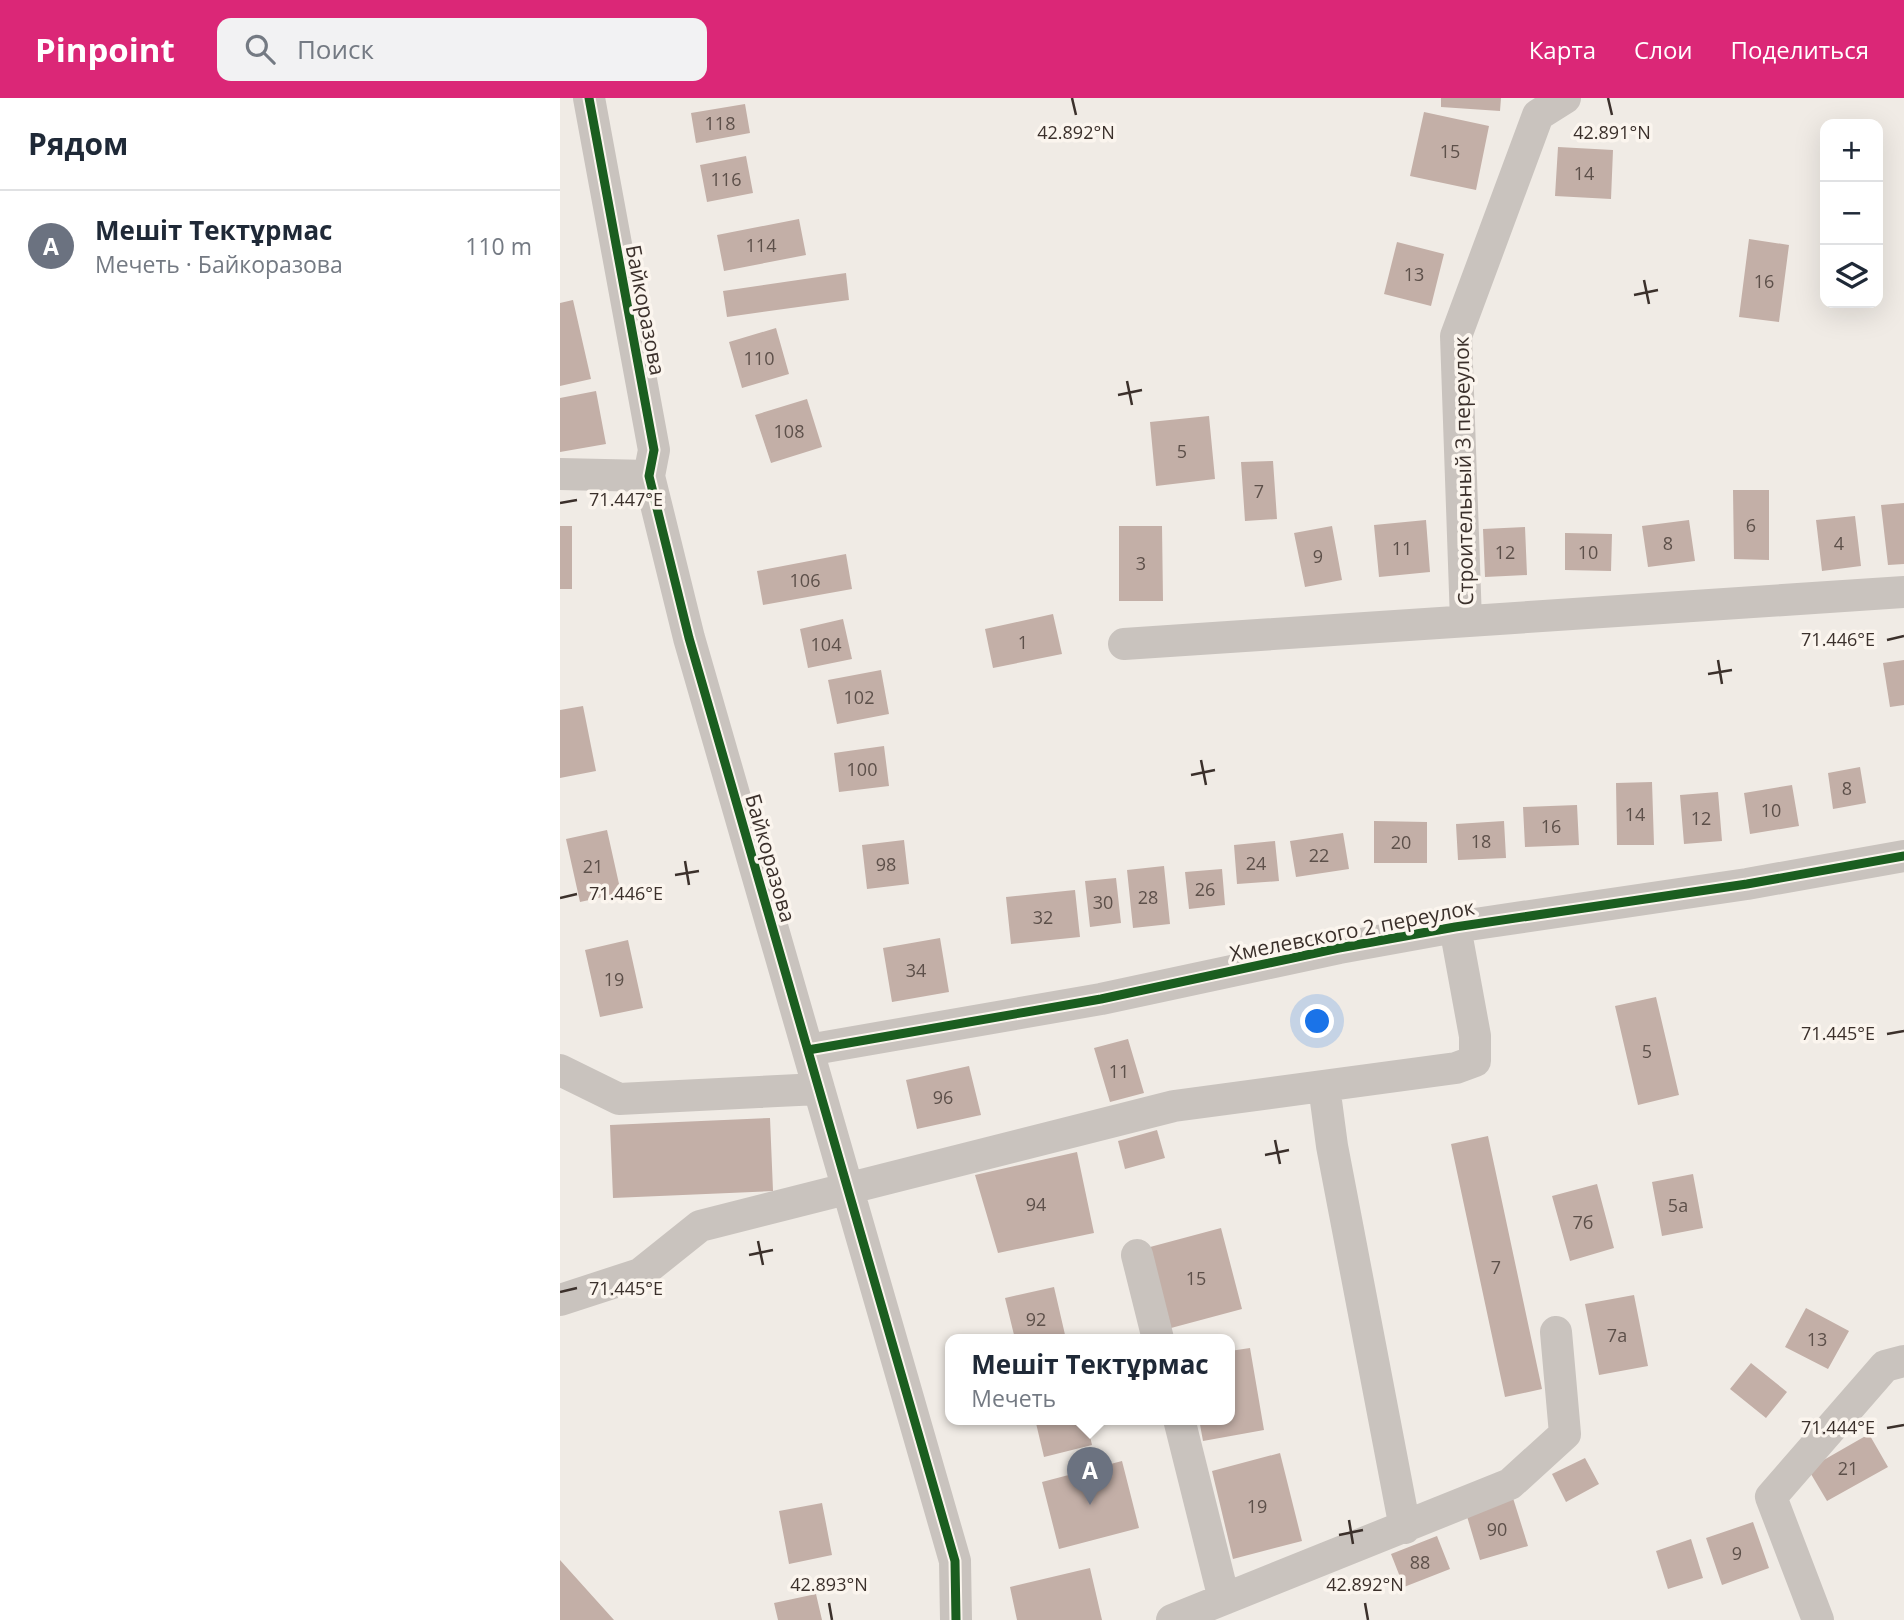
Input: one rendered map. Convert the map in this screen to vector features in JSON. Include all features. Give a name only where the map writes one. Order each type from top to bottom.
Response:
[{"type":"street","name":"Байкоразова","points":[[589,98],[654,450],[649,476],[689,638],[955,1561],[956,1620]]},
{"type":"street","name":"Строительный 3 переулок","points":[[1466,621],[1456,336],[1538,115],[1565,98]]},
{"type":"street","points":[[560,474],[649,476]]},
{"type":"street","name":"Строительный 3 переулок","points":[[1124,644],[1904,592]]},
{"type":"street","name":"Хмелевского 2 переулок","points":[[808,1050],[1101,999],[1339,948],[1455,927],[1747,884],[1904,856]]},
{"type":"street","points":[[560,1300],[640,1274],[700,1226],[1174,1106],[1456,1068],[1475,1061],[1475,1036],[1455,927]]},
{"type":"street","points":[[560,1070],[619,1099],[819,1088]]},
{"type":"street","points":[[1324,1086],[1332,1146],[1405,1528]]},
{"type":"street","points":[[1137,1255],[1157,1334]]},
{"type":"street","points":[[1172,1620],[1510,1484],[1565,1434],[1556,1332]]},
{"type":"street","points":[[1818,1620],[1770,1497],[1885,1366],[1904,1362]]},
{"type":"street","points":[[1180,1425],[1224,1600]]},
{"type":"building","points":[[1441,98],[1501,98],[1500,111],[1441,107]]},
{"type":"building","points":[[745,104],[750,133],[696,143],[691,113]]},
{"type":"building","points":[[1424,112],[1489,126],[1476,190],[1410,176]]},
{"type":"building","points":[[1558,147],[1613,150],[1611,199],[1555,196]]},
{"type":"building","points":[[746,156],[753,193],[707,202],[700,165]]},
{"type":"building","points":[[799,219],[806,255],[724,271],[717,235]]},
{"type":"building","points":[[1749,239],[1789,245],[1779,322],[1739,317]]},
{"type":"building","points":[[1397,242],[1444,254],[1431,306],[1384,294]]},
{"type":"building","points":[[846,273],[849,300],[727,317],[723,291]]},
{"type":"building","points":[[573,300],[591,379],[560,386],[560,303]]},
{"type":"building","points":[[776,328],[789,374],[742,388],[729,342]]},
{"type":"building","points":[[596,391],[606,444],[560,452],[560,398]]},
{"type":"building","points":[[807,399],[822,447],[771,463],[755,415]]},
{"type":"building","points":[[1209,416],[1215,479],[1156,486],[1150,422]]},
{"type":"building","points":[[1273,461],[1277,519],[1245,521],[1241,462]]},
{"type":"building","points":[[1733,490],[1769,490],[1769,560],[1734,559]]},
{"type":"building","points":[[1904,503],[1904,564],[1888,565],[1881,505]]},
{"type":"building","points":[[1855,516],[1861,566],[1822,571],[1816,520]]},
{"type":"building","points":[[1426,520],[1430,572],[1379,577],[1374,525]]},
{"type":"building","points":[[1689,520],[1695,561],[1648,567],[1642,526]]},
{"type":"building","points":[[560,526],[572,526],[572,589],[560,589]]},
{"type":"building","points":[[1119,526],[1162,526],[1163,601],[1119,601]]},
{"type":"building","points":[[1332,526],[1342,580],[1305,587],[1294,533]]},
{"type":"building","points":[[1525,527],[1527,575],[1485,577],[1483,529]]},
{"type":"building","points":[[1565,533],[1612,534],[1611,571],[1565,570]]},
{"type":"building","points":[[846,554],[852,589],[763,605],[757,571]]},
{"type":"building","points":[[1053,614],[1062,654],[993,668],[985,629]]},
{"type":"building","points":[[843,619],[852,659],[808,668],[800,629]]},
{"type":"building","points":[[1904,660],[1904,705],[1890,707],[1883,663]]},
{"type":"building","points":[[881,670],[889,714],[837,724],[828,680]]},
{"type":"building","points":[[583,706],[596,771],[560,778],[560,710]]},
{"type":"building","points":[[884,746],[889,786],[839,792],[834,753]]},
{"type":"building","points":[[1860,767],[1866,803],[1833,809],[1828,773]]},
{"type":"building","points":[[1652,782],[1654,845],[1617,845],[1616,783]]},
{"type":"building","points":[[1792,785],[1799,826],[1750,834],[1744,793]]},
{"type":"building","points":[[1718,792],[1722,841],[1684,844],[1680,795]]},
{"type":"building","points":[[1577,805],[1579,845],[1525,847],[1523,807]]},
{"type":"building","points":[[1374,821],[1427,822],[1427,863],[1374,863]]},
{"type":"building","points":[[1504,821],[1506,858],[1458,860],[1456,824]]},
{"type":"building","points":[[607,830],[621,893],[580,902],[566,839]]},
{"type":"building","points":[[1343,833],[1349,869],[1296,877],[1290,841]]},
{"type":"building","points":[[904,840],[909,884],[867,889],[862,845]]},
{"type":"building","points":[[1275,841],[1279,881],[1237,884],[1234,845]]},
{"type":"building","points":[[1164,866],[1170,924],[1133,928],[1127,870]]},
{"type":"building","points":[[1222,869],[1225,905],[1189,909],[1185,872]]},
{"type":"building","points":[[1116,878],[1121,923],[1090,927],[1085,881]]},
{"type":"building","points":[[1075,890],[1080,937],[1011,944],[1006,897]]},
{"type":"building","points":[[940,938],[949,992],[892,1002],[883,948]]},
{"type":"building","points":[[628,940],[643,1008],[600,1017],[585,950]]},
{"type":"building","points":[[1656,997],[1679,1095],[1638,1105],[1615,1006]]},
{"type":"building","points":[[1128,1039],[1144,1093],[1110,1102],[1094,1048]]},
{"type":"building","points":[[969,1066],[981,1115],[917,1129],[906,1080]]},
{"type":"building","points":[[770,1118],[773,1191],[613,1198],[610,1125]]},
{"type":"building","points":[[1157,1130],[1165,1158],[1125,1169],[1118,1141]]},
{"type":"building","points":[[1488,1136],[1542,1389],[1505,1397],[1451,1144]]},
{"type":"building","points":[[1077,1152],[1094,1233],[998,1253],[975,1175]]},
{"type":"building","points":[[1693,1174],[1703,1228],[1662,1236],[1652,1182]]},
{"type":"building","points":[[1597,1184],[1614,1248],[1570,1261],[1552,1196]]},
{"type":"building","points":[[1221,1228],[1242,1309],[1171,1328],[1150,1247]]},
{"type":"building","points":[[1054,1287],[1065,1334],[1014,1334],[1005,1298]]},
{"type":"building","points":[[1634,1295],[1648,1366],[1599,1375],[1585,1304]]},
{"type":"building","points":[[1806,1308],[1849,1331],[1828,1369],[1785,1347]]},
{"type":"building","points":[[1250,1348],[1264,1430],[1203,1441],[1200,1425],[1235,1425],[1235,1350]]},
{"type":"building","points":[[1751,1363],[1787,1392],[1766,1418],[1730,1389]]},
{"type":"building","points":[[1036,1425],[1087,1425],[1092,1445],[1044,1457]]},
{"type":"building","points":[[1869,1434],[1888,1467],[1827,1501],[1808,1469]]},
{"type":"building","points":[[1280,1453],[1302,1541],[1233,1559],[1212,1471]]},
{"type":"building","points":[[1585,1458],[1599,1484],[1566,1502],[1552,1474]]},
{"type":"building","points":[[1122,1461],[1139,1528],[1059,1549],[1042,1482]]},
{"type":"building","points":[[1513,1498],[1528,1546],[1480,1560],[1466,1513]]},
{"type":"building","points":[[822,1503],[832,1555],[789,1564],[779,1511]]},
{"type":"building","points":[[1753,1522],[1769,1568],[1722,1585],[1706,1538]]},
{"type":"building","points":[[1437,1536],[1450,1569],[1404,1587],[1391,1554]]},
{"type":"building","points":[[1691,1539],[1703,1578],[1668,1589],[1656,1551]]},
{"type":"building","points":[[560,1560],[614,1620],[560,1620]]},
{"type":"building","points":[[1090,1568],[1102,1620],[1017,1620],[1010,1587]]},
{"type":"building","points":[[816,1594],[822,1620],[778,1620],[774,1603]]},
{"type":"cycle path","points":[[589,98],[654,450],[649,476],[689,638],[955,1561],[956,1620]]},
{"type":"cycle path","points":[[808,1050],[1101,999],[1339,948],[1455,927],[1747,884],[1904,856]]},
{"type":"place","name":"Мешіт Тектұрмас","points":[[1090,1505]]}]
